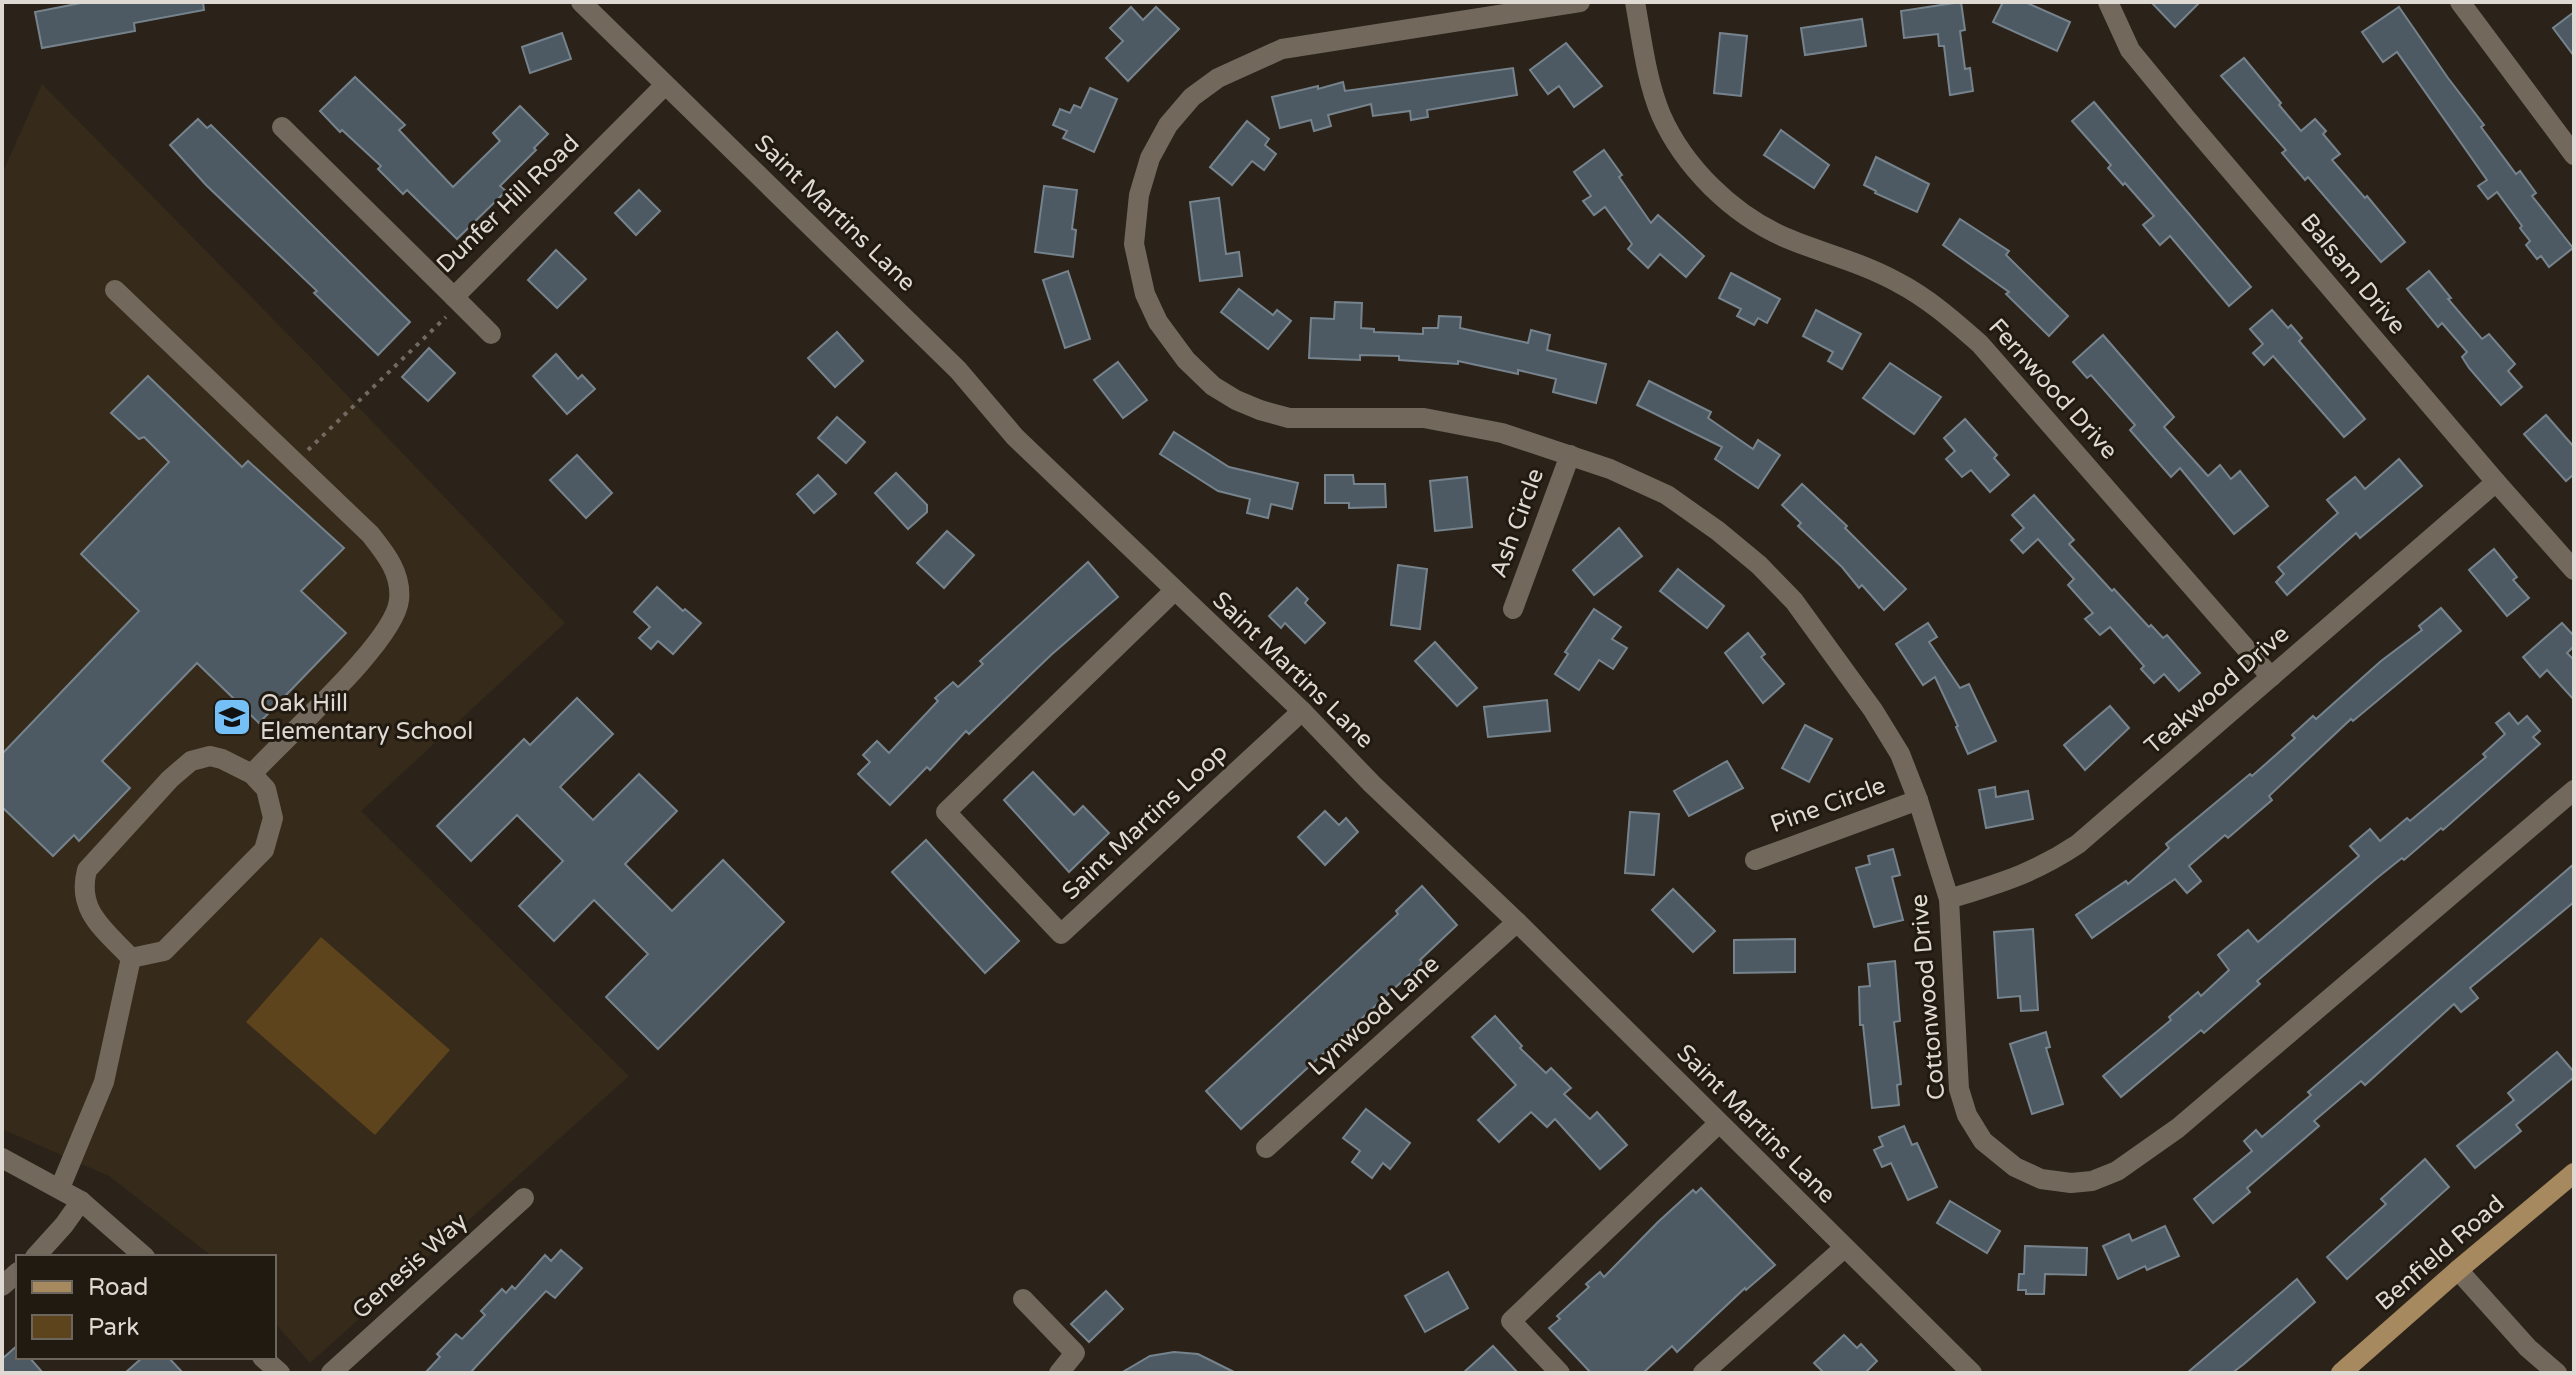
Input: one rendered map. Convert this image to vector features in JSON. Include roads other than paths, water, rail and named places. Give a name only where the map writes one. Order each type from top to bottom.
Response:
[{"type":"main road","name":"Benfield Road","points":[[2341,1373],[2574,1173]]},
{"type":"street","name":"Saint Martins Lane","points":[[581,2],[958,370],[1015,437],[1302,711],[1372,784],[1517,922],[1972,1373]]},
{"type":"street","name":"Cottonwood Drive","points":[[1580,2],[1282,49],[1218,78],[1192,97],[1168,125],[1150,158],[1139,195],[1134,244],[1145,294],[1158,322],[1186,360],[1213,386],[1236,400],[1289,418],[1424,418],[1502,433],[1570,455],[1667,495],[1759,565],[1794,601],[1873,710],[1900,754],[1949,899],[1959,1089],[1967,1115],[1983,1141],[2015,1167],[2049,1181],[2092,1181],[2117,1171],[2178,1128],[2574,790]]},
{"type":"street","name":"Fernwood Drive","points":[[1635,2],[1648,72],[1662,116],[1689,161],[1705,179],[1764,227],[1899,283],[1948,316],[1980,344],[2271,677]]},
{"type":"street","name":"Balsam Drive","points":[[2108,2],[2130,50],[2148,72],[2574,570]]},
{"type":"street","points":[[2460,2],[2574,155]]},
{"type":"street","name":"Dunfer Hill Road","points":[[282,127],[457,300],[665,85]]},
{"type":"street","points":[[115,290],[370,534],[389,558],[398,578],[399,601],[389,625],[354,669],[252,774]]},
{"type":"street","points":[[457,300],[491,334]]},
{"type":"street","name":"Ash Circle","points":[[1513,609],[1570,455]]},
{"type":"street","name":"Teakwood Drive","points":[[1949,899],[2022,876],[2048,864],[2078,844],[2496,482]]},
{"type":"street","name":"Saint Martins Loop","points":[[1174,591],[946,812],[1061,934],[1302,711]]},
{"type":"street","points":[[210,756],[252,774],[266,789],[273,818],[264,850],[164,951],[131,958],[88,911],[83,884],[87,870],[170,779],[191,761],[210,756]]},
{"type":"street","name":"Pine Circle","points":[[1755,860],[1918,800]]},
{"type":"street","name":"Lynwood Lane","points":[[1266,1148],[1517,922]]},
{"type":"street","points":[[60,1188],[104,1082],[131,958]]},
{"type":"street","points":[[1560,1373],[1511,1321],[1718,1124]]},
{"type":"street","points":[[2,1158],[81,1201],[143,1255]]},
{"type":"street","name":"Genesis Way","points":[[331,1373],[524,1198]]},
{"type":"street","points":[[37,1255],[81,1201]]},
{"type":"street","points":[[1703,1373],[1844,1248]]},
{"type":"street","points":[[2458,1270],[2528,1348],[2557,1373]]},
{"type":"street","points":[[1023,1299],[1075,1353],[1059,1373]]},
{"type":"street","points":[[264,1359],[280,1373]]},
{"type":"place","name":"Oak Hill Elementary School","points":[[232,717]]}]
